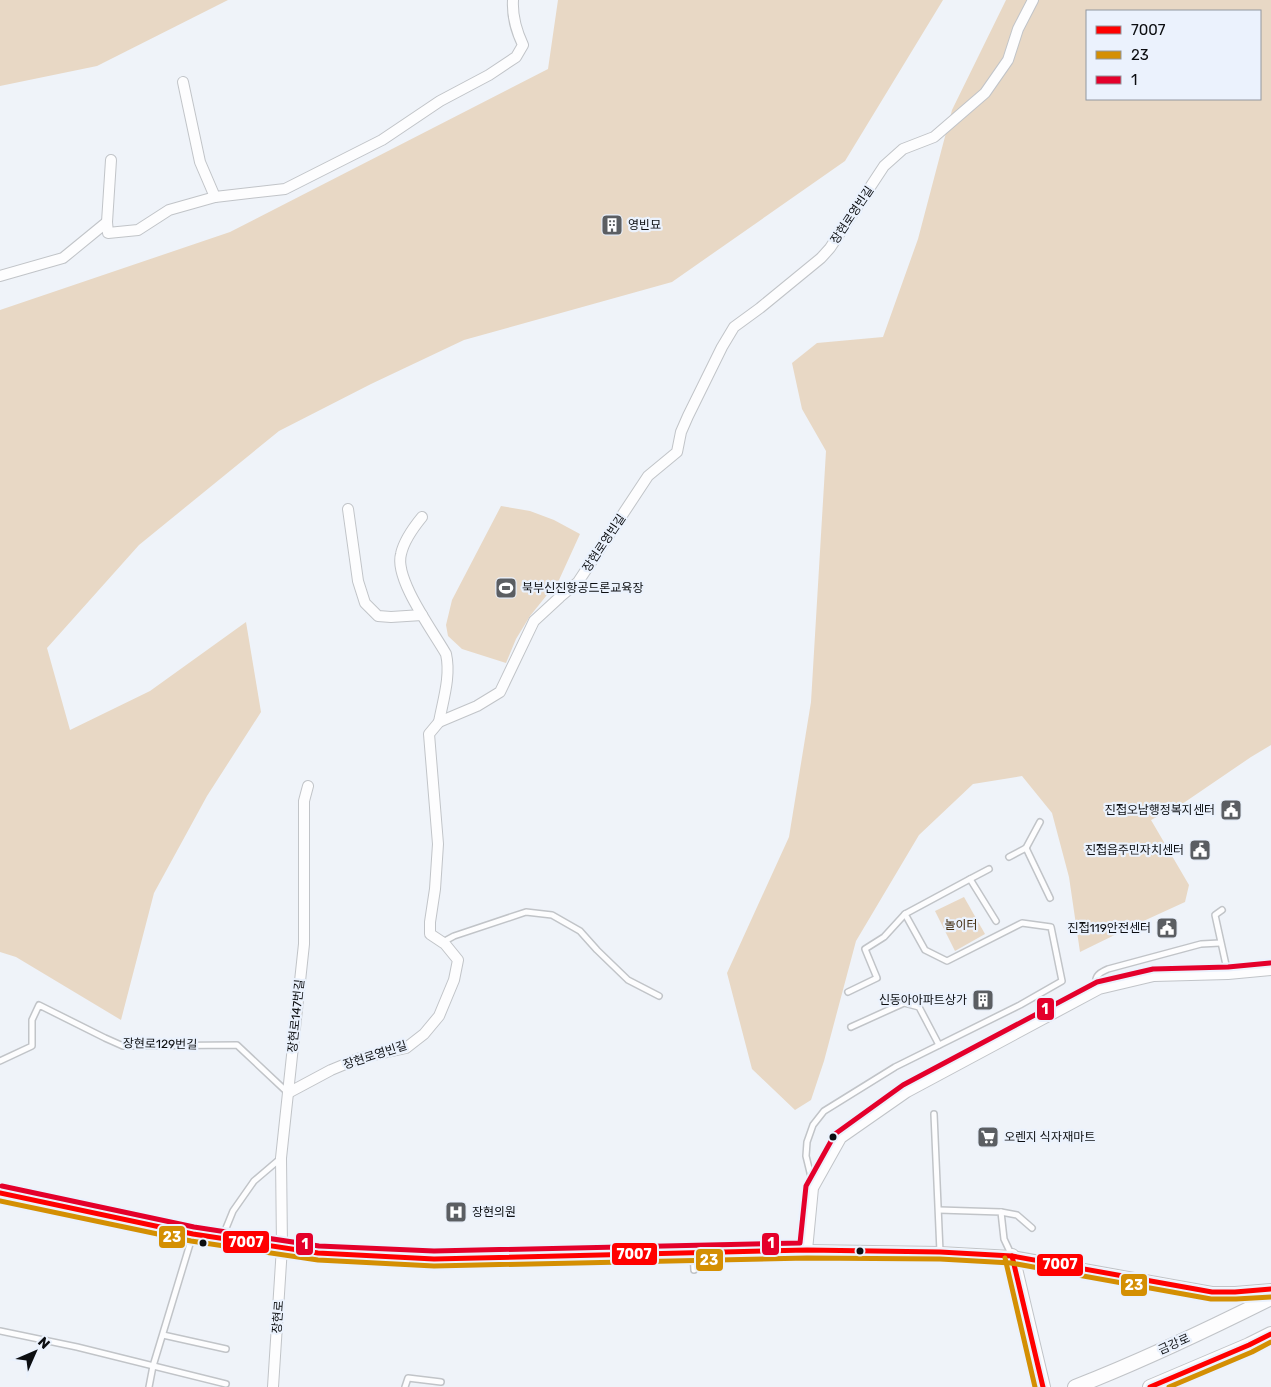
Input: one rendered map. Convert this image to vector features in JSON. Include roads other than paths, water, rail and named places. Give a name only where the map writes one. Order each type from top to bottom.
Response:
[{"type":"main road","points":[[1012,1256],[1043,1387]]},
{"type":"main road","name":"금강로","points":[[1074,1387],[1221,1323],[1271,1298]]},
{"type":"main road","points":[[1150,1387],[1271,1334]]},
{"type":"main road","points":[[1158,1387],[1204,1364]]},
{"type":"street","points":[[111,160],[108,233],[138,230],[169,210],[215,198],[284,189],[382,140],[440,101],[489,75],[516,57],[523,45],[515,29],[512,12],[513,0]]},
{"type":"street","name":"장현로영빈길","points":[[288,1093],[331,1070],[360,1058],[406,1048],[424,1034],[439,1016],[454,980],[458,960],[442,942],[430,934],[438,844],[429,734],[440,722],[477,706],[500,692],[534,621],[578,582],[648,476],[677,452],[681,432],[688,416],[734,327],[821,258],[830,248],[884,166],[903,149],[934,137],[985,92],[1008,60],[1018,29],[1033,0]]},
{"type":"street","points":[[183,82],[200,162],[215,198]]},
{"type":"street","points":[[0,276],[63,258],[107,222]]},
{"type":"street","points":[[348,509],[358,581],[365,603],[378,616],[422,615]]},
{"type":"street","points":[[422,517],[414,527],[400,555],[400,568],[407,588],[446,654],[448,665],[440,722]]},
{"type":"street","name":"장현로147번길","points":[[282,1247],[281,1158],[304,944],[304,801],[308,786]]},
{"type":"street","points":[[807,1250],[813,1188],[841,1138],[907,1092],[1099,988],[1154,976],[1228,974],[1271,970]]},
{"type":"street","points":[[0,1194],[193,1234],[318,1253],[434,1258],[807,1250],[940,1252],[1012,1256],[1212,1292],[1271,1289]]},
{"type":"street","name":"장현로","points":[[273,1387],[282,1247]]},
{"type":"lane","points":[[1009,858],[1026,848],[1040,822]]},
{"type":"lane","points":[[1026,848],[1050,898]]},
{"type":"lane","points":[[848,992],[877,978],[865,949],[884,937],[905,914],[989,869]]},
{"type":"lane","points":[[970,879],[996,921]]},
{"type":"lane","points":[[1222,910],[1215,915],[1228,974]]},
{"type":"lane","points":[[442,942],[454,936],[526,912],[552,915],[580,931],[628,980],[658,996]]},
{"type":"lane","points":[[813,1188],[806,1156],[807,1142],[813,1125],[824,1111],[896,1067],[1020,1005],[1062,981],[1051,927],[1022,923],[947,961],[925,950],[905,914]]},
{"type":"lane","points":[[1095,991],[1095,980],[1099,972],[1201,944],[1220,943]]},
{"type":"lane","points":[[851,1027],[904,1003],[919,1007],[940,1045]]},
{"type":"lane","name":"장현로129번길","points":[[0,1061],[32,1046],[32,1020],[39,1005],[123,1046],[237,1045],[288,1093]]},
{"type":"lane","points":[[934,1114],[940,1252]]},
{"type":"lane","points":[[222,1238],[233,1211],[254,1181],[281,1158]]},
{"type":"lane","points":[[939,1210],[1001,1212],[1018,1215],[1032,1228]]},
{"type":"lane","points":[[1001,1212],[1004,1239],[1012,1256]]},
{"type":"lane","points":[[149,1387],[153,1366],[193,1234]]},
{"type":"lane","points":[[693,1252],[694,1270]]},
{"type":"lane","points":[[0,1331],[77,1346],[226,1384]]},
{"type":"lane","points":[[163,1335],[226,1349]]},
{"type":"lane","points":[[405,1387],[408,1378],[441,1382]]},
{"type":"place","name":"영빈묘","points":[[612,225]]},
{"type":"place","name":"북부신진항공드론교육장","points":[[506,588]]},
{"type":"place","name":"진접오남행정복지센터","points":[[1231,810]]},
{"type":"place","name":"진접읍주민자치센터","points":[[1200,850]]},
{"type":"place","name":"진접119안전센터","points":[[1167,928]]},
{"type":"place","name":"신동아아파트상가","points":[[983,1000]]},
{"type":"place","name":"오렌지 식자재마트","points":[[988,1137]]},
{"type":"place","name":"장현의원","points":[[456,1212]]},
{"type":"park label","name":"놀이터","points":[[961,925]]}]
